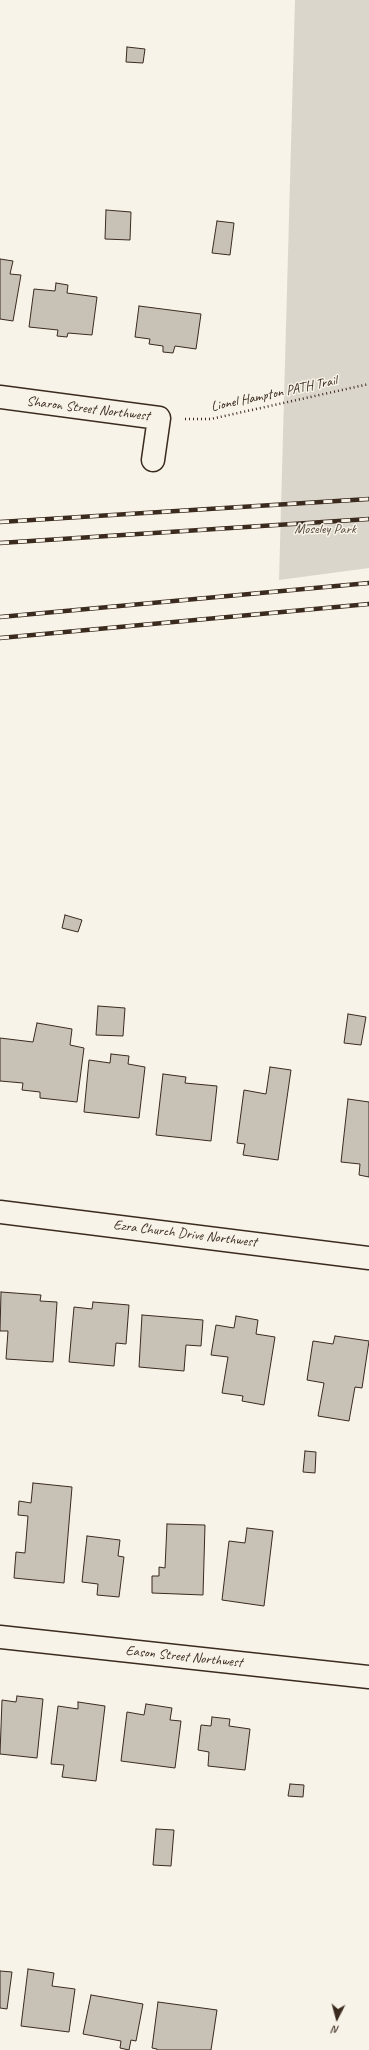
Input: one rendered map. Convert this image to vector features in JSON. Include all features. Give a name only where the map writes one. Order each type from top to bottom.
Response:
[{"type":"street","name":"Sharon Street Northwest","points":[[0,397],[159,418],[153,460]]},
{"type":"street","name":"Ezra Church Drive Northwest","points":[[0,1212],[369,1258]]},
{"type":"street","name":"Eason Street Northwest","points":[[0,1637],[369,1677]]},
{"type":"path","name":"Lionel Hampton PATH Trail","points":[[159,418],[211,419],[369,384]]},
{"type":"green space","name":"Moseley Park","points":[[295,0],[369,0],[369,568],[279,580]]},
{"type":"building","points":[[127,47],[145,49],[143,63],[126,62]]},
{"type":"building","points":[[106,210],[131,212],[130,240],[105,239]]},
{"type":"building","points":[[217,221],[234,223],[230,255],[212,253]]},
{"type":"building","points":[[0,259],[13,261],[10,274],[21,275],[13,321],[0,319]]},
{"type":"building","points":[[56,283],[68,285],[67,293],[97,297],[92,335],[68,333],[67,337],[57,336],[58,330],[29,327],[34,289],[55,291]]},
{"type":"building","points":[[139,306],[201,314],[196,349],[175,346],[173,353],[163,352],[163,346],[149,344],[150,339],[135,337]]},
{"type":"building","points":[[65,915],[82,920],[78,932],[62,928]]},
{"type":"building","points":[[98,1006],[125,1008],[123,1036],[96,1035]]},
{"type":"building","points":[[348,1014],[366,1017],[361,1045],[344,1043]]},
{"type":"building","points":[[37,1023],[72,1029],[70,1045],[84,1048],[77,1102],[40,1098],[40,1092],[22,1090],[23,1083],[0,1081],[0,1038],[33,1042]]},
{"type":"building","points":[[111,1054],[129,1056],[128,1064],[145,1067],[139,1118],[84,1112],[89,1060],[110,1063]]},
{"type":"building","points":[[270,1067],[291,1070],[278,1160],[243,1155],[245,1144],[237,1143],[244,1090],[266,1094]]},
{"type":"building","points":[[163,1074],[186,1077],[185,1083],[217,1086],[211,1141],[156,1135]]},
{"type":"building","points":[[348,1099],[369,1102],[369,1177],[359,1175],[360,1164],[341,1162]]},
{"type":"building","points":[[1,1292],[41,1295],[40,1301],[57,1302],[53,1362],[6,1359],[8,1331],[0,1331]]},
{"type":"building","points":[[93,1302],[129,1305],[126,1344],[116,1343],[114,1366],[69,1362],[74,1307],[92,1309]]},
{"type":"building","points":[[142,1315],[203,1320],[201,1346],[186,1345],[184,1371],[139,1367]]},
{"type":"building","points":[[236,1316],[258,1320],[256,1334],[275,1337],[264,1405],[242,1401],[243,1396],[222,1393],[228,1357],[211,1355],[216,1325],[234,1328]]},
{"type":"building","points":[[335,1336],[369,1341],[362,1388],[355,1387],[349,1421],[318,1416],[324,1383],[307,1380],[313,1341],[333,1344]]},
{"type":"building","points":[[305,1451],[316,1452],[315,1473],[303,1472]]},
{"type":"building","points":[[33,1483],[72,1487],[64,1583],[14,1578],[16,1552],[25,1553],[28,1516],[18,1515],[19,1501],[31,1503]]},
{"type":"building","points":[[167,1524],[205,1525],[203,1595],[152,1593],[152,1576],[159,1576],[159,1567],[165,1568]]},
{"type":"building","points":[[247,1528],[273,1531],[264,1606],[222,1600],[229,1541],[245,1543]]},
{"type":"building","points":[[87,1536],[120,1540],[118,1556],[124,1557],[119,1597],[97,1595],[98,1584],[82,1582]]},
{"type":"building","points":[[17,1696],[43,1699],[37,1758],[0,1754],[2,1700],[16,1702]]},
{"type":"building","points":[[78,1702],[105,1706],[96,1781],[62,1777],[64,1765],[51,1764],[58,1706],[78,1709]]},
{"type":"building","points":[[146,1704],[172,1708],[170,1720],[181,1721],[175,1768],[121,1761],[127,1712],[144,1715]]},
{"type":"building","points":[[212,1717],[230,1719],[229,1726],[250,1729],[245,1770],[208,1766],[209,1752],[198,1750],[201,1725],[211,1726]]},
{"type":"building","points":[[290,1784],[304,1785],[303,1797],[288,1796]]},
{"type":"building","points":[[156,1829],[174,1830],[171,1866],[153,1865]]},
{"type":"building","points":[[28,1969],[54,1973],[52,1986],[75,1989],[69,2032],[21,2026]]},
{"type":"building","points":[[0,1971],[12,1972],[7,2009],[0,2008]]},
{"type":"building","points":[[91,1995],[143,2004],[136,2041],[131,2040],[129,2050],[120,2048],[121,2041],[83,2034]]},
{"type":"building","points":[[158,2002],[217,2010],[211,2050],[157,2050],[152,2048]]},
{"type":"railway","points":[[0,522],[369,499]]},
{"type":"railway","points":[[0,543],[369,519]]},
{"type":"railway","points":[[0,617],[369,583]]},
{"type":"railway","points":[[0,638],[369,604]]}]
